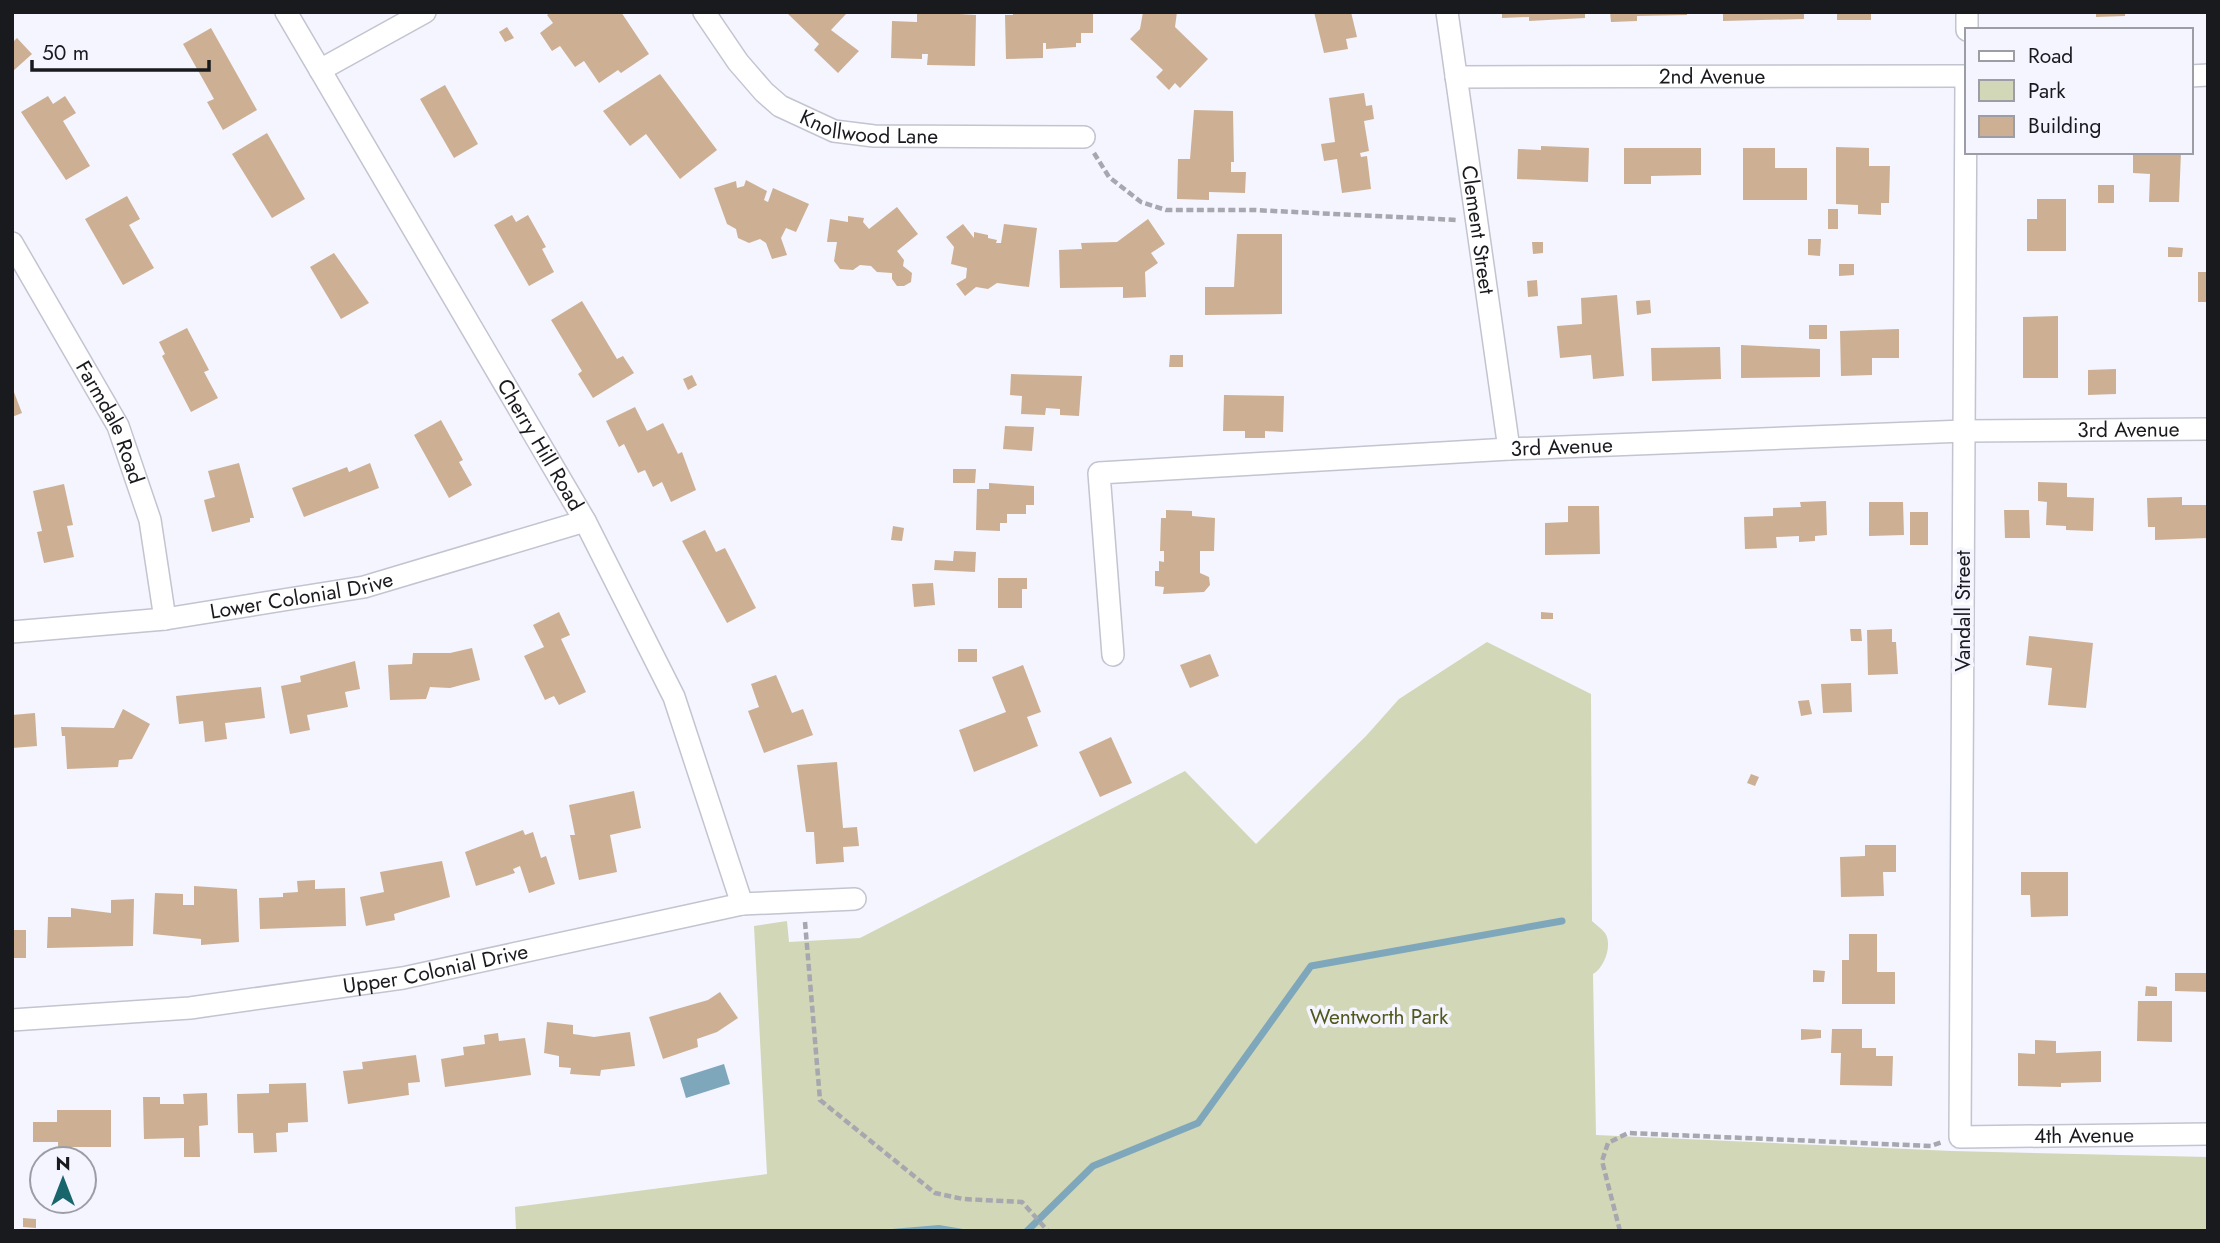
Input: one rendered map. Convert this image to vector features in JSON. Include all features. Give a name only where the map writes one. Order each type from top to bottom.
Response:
[{"type":"street","name":"Cherry Hill Road","points":[[286,12],[584,521],[674,697],[742,904]]},
{"type":"street","points":[[320,70],[425,12]]},
{"type":"street","name":"Knollwood Lane","points":[[704,12],[738,62],[764,92],[780,106],[834,131],[874,136],[1084,137]]},
{"type":"street","name":"Clement Street","points":[[1447,12],[1509,449]]},
{"type":"street","name":"2nd Avenue","points":[[1456,77],[1965,76]]},
{"type":"street","name":"Vandall Street","points":[[1961,1136],[1966,154]]},
{"type":"street","name":"Farmdale Road","points":[[12,243],[118,426],[150,520],[165,619]]},
{"type":"street","name":"3rd Avenue","points":[[1113,655],[1098,472],[1509,449],[1964,430],[2208,429]]},
{"type":"street","name":"Lower Colonial Drive","points":[[12,632],[165,619],[364,587],[584,521]]},
{"type":"street","name":"Upper Colonial Drive","points":[[12,1020],[190,1008],[403,978],[742,904],[855,899]]},
{"type":"street","name":"4th Avenue","points":[[1961,1136],[2208,1134]]},
{"type":"path","points":[[1084,137],[1109,177],[1141,202],[1166,210],[1254,210],[1477,220]]},
{"type":"path","points":[[803,900],[820,1100],[935,1193],[963,1199],[1023,1202],[1044,1223],[1048,1231]]},
{"type":"path","points":[[1620,1231],[1602,1161],[1608,1143],[1628,1133],[1931,1146],[1961,1136]]},
{"type":"green space","name":"Wentworth Park","points":[[1487,642],[1591,694],[1592,921],[1605,933],[1608,944],[1604,962],[1593,974],[1596,1135],[1952,1151],[2208,1157],[2208,1231],[516,1231],[515,1207],[767,1174],[754,926],[787,921],[789,942],[860,938],[1185,771],[1256,844],[1366,736],[1399,699]]},
{"type":"water","points":[[724,1064],[730,1084],[686,1098],[680,1078]]},
{"type":"water","points":[[939,1225],[975,1231],[868,1231]]},
{"type":"building","points":[[551,12],[621,12],[649,54],[621,73],[618,70],[599,83],[584,61],[575,67],[560,46],[552,51],[540,33],[553,23],[547,15]]},
{"type":"building","points":[[786,12],[844,12],[846,14],[831,30],[859,51],[838,73],[814,50],[819,44]]},
{"type":"building","points":[[1013,12],[1093,12],[1093,33],[1081,33],[1081,43],[1076,43],[1076,47],[1046,49],[1046,43],[1043,43],[1043,58],[1006,59],[1005,15],[1013,15]]},
{"type":"building","points":[[1143,12],[1177,12],[1175,27],[1208,59],[1180,88],[1175,83],[1169,90],[1156,77],[1163,70],[1130,39],[1140,29]]},
{"type":"building","points":[[1314,12],[1351,12],[1357,37],[1346,39],[1348,49],[1324,53]]},
{"type":"building","points":[[1502,12],[1585,12],[1585,18],[1529,21],[1529,17],[1502,18]]},
{"type":"building","points":[[1610,12],[1687,12],[1687,15],[1637,16],[1637,21],[1611,22]]},
{"type":"building","points":[[1723,12],[1804,12],[1804,19],[1723,21]]},
{"type":"building","points":[[1837,12],[1871,12],[1871,20],[1837,20]]},
{"type":"building","points":[[2096,12],[2125,12],[2125,16],[2096,17]]},
{"type":"building","points":[[917,13],[976,15],[975,66],[927,65],[928,54],[922,54],[922,59],[891,58],[892,21],[917,22]]},
{"type":"building","points":[[507,27],[514,38],[505,42],[499,32]]},
{"type":"building","points":[[211,28],[257,110],[223,130],[207,102],[214,99],[183,44]]},
{"type":"building","points":[[17,38],[32,54],[12,72],[12,43]]},
{"type":"building","points":[[660,74],[717,150],[680,179],[646,134],[630,146],[603,111]]},
{"type":"building","points":[[445,85],[478,144],[454,158],[420,99]]},
{"type":"building","points":[[1364,93],[1366,106],[1372,105],[1374,119],[1364,121],[1369,151],[1360,153],[1361,157],[1367,156],[1371,189],[1342,193],[1337,159],[1324,161],[1321,144],[1335,142],[1329,98]]},
{"type":"building","points":[[48,96],[53,104],[65,96],[76,113],[63,121],[90,166],[66,180],[21,112]]},
{"type":"building","points":[[1194,110],[1233,111],[1234,162],[1231,162],[1231,172],[1246,172],[1245,193],[1209,192],[1209,200],[1177,199],[1178,159],[1190,159]]},
{"type":"building","points":[[267,133],[305,199],[272,218],[232,154]]},
{"type":"building","points":[[1541,146],[1589,148],[1588,182],[1517,179],[1518,149],[1541,150]]},
{"type":"building","points":[[1836,147],[1869,148],[1869,166],[1890,166],[1889,203],[1881,203],[1881,215],[1858,214],[1858,205],[1836,204]]},
{"type":"building","points":[[1624,148],[1701,148],[1701,175],[1651,176],[1651,184],[1624,184]]},
{"type":"building","points":[[1743,148],[1775,148],[1775,168],[1807,168],[1807,200],[1743,200]]},
{"type":"building","points":[[2133,154],[2181,154],[2179,202],[2149,202],[2150,174],[2133,173]]},
{"type":"building","points":[[746,180],[767,191],[764,200],[768,202],[773,188],[809,204],[796,232],[786,228],[781,238],[787,255],[772,259],[766,243],[760,239],[749,243],[738,238],[736,229],[727,224],[714,188],[736,181],[737,188],[744,186]]},
{"type":"building","points":[[2098,185],[2114,185],[2114,203],[2098,203]]},
{"type":"building","points":[[127,196],[140,219],[129,225],[154,268],[123,285],[85,219]]},
{"type":"building","points":[[2037,199],[2066,199],[2066,251],[2027,251],[2027,219],[2037,219]]},
{"type":"building","points":[[897,207],[918,234],[897,251],[904,260],[903,266],[912,273],[911,282],[897,286],[892,279],[892,273],[877,272],[871,266],[860,265],[853,270],[840,269],[834,261],[837,242],[827,242],[830,219],[848,222],[848,216],[864,218],[863,222],[869,229]]},
{"type":"building","points":[[1828,209],[1838,209],[1838,229],[1828,229]]},
{"type":"building","points":[[512,215],[516,222],[528,215],[546,247],[542,249],[554,272],[529,286],[494,225]]},
{"type":"building","points":[[1148,219],[1165,244],[1151,253],[1158,263],[1145,272],[1146,297],[1123,298],[1123,287],[1060,288],[1059,250],[1082,249],[1081,243],[1117,242]]},
{"type":"building","points":[[963,224],[974,238],[974,232],[988,235],[988,238],[997,240],[996,243],[1001,243],[1004,224],[1037,228],[1029,287],[997,283],[988,289],[976,287],[965,296],[956,284],[966,278],[967,268],[951,264],[954,247],[946,237]]},
{"type":"building","points":[[1237,234],[1282,234],[1282,314],[1205,315],[1205,287],[1234,287]]},
{"type":"building","points":[[1808,239],[1821,239],[1820,256],[1808,255]]},
{"type":"building","points":[[1532,242],[1543,242],[1543,253],[1533,254]]},
{"type":"building","points":[[2168,247],[2183,248],[2182,257],[2168,257]]},
{"type":"building","points":[[334,253],[369,303],[341,319],[310,267]]},
{"type":"building","points":[[1839,264],[1854,264],[1854,275],[1839,276]]},
{"type":"building","points":[[2198,272],[2208,272],[2208,302],[2198,302]]},
{"type":"building","points":[[1537,280],[1538,296],[1528,297],[1527,281]]},
{"type":"building","points":[[1617,295],[1624,376],[1593,379],[1591,355],[1560,358],[1557,326],[1582,324],[1581,298]]},
{"type":"building","points":[[1650,300],[1651,313],[1637,315],[1636,301]]},
{"type":"building","points":[[582,301],[617,359],[623,356],[634,373],[593,398],[578,374],[582,371],[551,320]]},
{"type":"building","points":[[2058,316],[2058,378],[2023,378],[2023,317]]},
{"type":"building","points":[[1809,325],[1827,325],[1827,339],[1809,339]]},
{"type":"building","points":[[187,328],[209,370],[204,372],[218,398],[191,412],[162,356],[165,354],[159,342]]},
{"type":"building","points":[[1899,329],[1899,358],[1872,358],[1872,375],[1841,376],[1840,331]]},
{"type":"building","points":[[1741,345],[1820,349],[1820,377],[1741,378]]},
{"type":"building","points":[[1720,347],[1721,379],[1652,381],[1651,348]]},
{"type":"building","points":[[1170,355],[1183,355],[1183,367],[1169,367]]},
{"type":"building","points":[[2116,369],[2116,394],[2088,395],[2088,370]]},
{"type":"building","points":[[1011,374],[1082,376],[1079,416],[1060,415],[1060,409],[1046,408],[1045,415],[1021,414],[1022,396],[1010,395]]},
{"type":"building","points":[[692,375],[697,385],[688,390],[683,379]]},
{"type":"building","points":[[12,387],[22,413],[12,417]]},
{"type":"building","points":[[1224,395],[1284,396],[1283,432],[1265,431],[1265,438],[1245,438],[1245,431],[1223,431]]},
{"type":"building","points":[[635,407],[647,431],[663,423],[678,454],[682,452],[696,490],[671,502],[662,482],[653,487],[645,470],[638,473],[624,444],[619,447],[606,421]]},
{"type":"building","points":[[441,420],[463,460],[459,462],[472,485],[449,498],[414,435]]},
{"type":"building","points":[[1005,426],[1034,427],[1032,451],[1003,449]]},
{"type":"building","points":[[239,463],[254,518],[250,518],[250,522],[212,532],[204,500],[215,497],[208,471]]},
{"type":"building","points":[[370,463],[379,488],[304,517],[292,488],[347,467],[349,472]]},
{"type":"building","points":[[953,469],[976,469],[975,483],[953,483]]},
{"type":"building","points":[[2038,482],[2067,483],[2067,497],[2094,498],[2093,531],[2066,530],[2066,526],[2046,525],[2047,502],[2038,501]]},
{"type":"building","points":[[989,483],[1034,486],[1034,505],[1026,505],[1026,514],[1007,514],[1007,523],[1000,523],[1000,531],[976,530],[977,489],[989,489]]},
{"type":"building","points":[[64,484],[73,525],[67,526],[74,557],[44,563],[37,532],[42,531],[33,491]]},
{"type":"building","points":[[2182,497],[2182,505],[2208,505],[2208,538],[2155,540],[2155,527],[2148,527],[2147,498]]},
{"type":"building","points":[[1826,501],[1827,535],[1815,536],[1815,541],[1799,542],[1799,536],[1776,537],[1777,548],[1745,549],[1744,517],[1773,516],[1773,508],[1801,507],[1800,502]]},
{"type":"building","points":[[1869,502],[1903,502],[1904,535],[1869,536]]},
{"type":"building","points":[[1568,506],[1599,506],[1600,554],[1545,555],[1545,523],[1568,522]]},
{"type":"building","points":[[1166,510],[1192,511],[1192,516],[1215,518],[1214,551],[1200,551],[1200,573],[1209,577],[1210,585],[1204,592],[1163,594],[1164,587],[1155,586],[1155,571],[1159,571],[1159,561],[1164,562],[1164,551],[1160,551],[1161,518],[1166,518]]},
{"type":"building","points":[[2004,510],[2029,510],[2030,538],[2005,538]]},
{"type":"building","points":[[1910,512],[1928,512],[1928,545],[1910,545]]},
{"type":"building","points":[[893,526],[904,528],[902,541],[891,540]]},
{"type":"building","points":[[705,530],[716,552],[725,548],[756,608],[727,623],[682,541]]},
{"type":"building","points":[[954,551],[976,552],[975,572],[934,570],[935,560],[953,561]]},
{"type":"building","points":[[998,578],[1027,578],[1027,589],[1022,589],[1022,608],[998,608]]},
{"type":"building","points":[[933,583],[935,605],[914,607],[912,584]]},
{"type":"building","points":[[559,612],[570,635],[561,639],[586,692],[559,705],[554,696],[545,700],[524,656],[544,647],[533,625]]},
{"type":"building","points":[[1541,612],[1553,613],[1553,619],[1541,619]]},
{"type":"building","points":[[1850,629],[1861,629],[1862,641],[1851,641]]},
{"type":"building","points":[[1892,629],[1892,642],[1896,642],[1898,674],[1868,675],[1867,630]]},
{"type":"building","points":[[2029,636],[2093,643],[2086,708],[2048,705],[2052,668],[2026,665]]},
{"type":"building","points":[[472,648],[480,680],[450,688],[430,687],[426,699],[390,700],[388,665],[412,664],[413,653],[450,653]]},
{"type":"building","points":[[958,649],[977,649],[977,662],[958,662]]},
{"type":"building","points":[[1210,654],[1219,676],[1190,688],[1180,665]]},
{"type":"building","points":[[355,661],[360,689],[345,692],[348,707],[307,715],[310,730],[290,734],[281,686],[301,682],[300,676]]},
{"type":"building","points":[[1023,665],[1041,712],[1027,717],[1038,746],[974,772],[959,730],[1006,712],[992,677]]},
{"type":"building","points":[[776,675],[792,713],[803,709],[813,735],[764,753],[748,711],[759,707],[751,684]]},
{"type":"building","points":[[1851,683],[1852,712],[1823,713],[1821,684]]},
{"type":"building","points":[[261,687],[265,718],[225,723],[227,739],[205,742],[203,721],[179,724],[176,696]]},
{"type":"building","points":[[1809,700],[1812,714],[1801,716],[1798,701]]},
{"type":"building","points":[[123,709],[150,724],[132,759],[119,760],[118,767],[67,769],[65,736],[62,736],[61,727],[114,728]]},
{"type":"building","points":[[35,713],[37,746],[12,748],[12,715]]},
{"type":"building","points":[[1111,737],[1132,783],[1100,797],[1079,752]]},
{"type":"building","points":[[837,762],[843,828],[857,827],[859,846],[843,847],[844,862],[816,864],[814,832],[806,832],[797,765]]},
{"type":"building","points":[[1751,774],[1759,777],[1755,786],[1747,783]]},
{"type":"building","points":[[634,791],[641,828],[610,835],[617,872],[579,880],[570,835],[575,835],[569,805]]},
{"type":"building","points":[[523,830],[525,835],[533,832],[541,858],[546,856],[555,884],[529,893],[520,866],[513,869],[515,873],[476,886],[465,852]]},
{"type":"building","points":[[1865,845],[1896,845],[1896,872],[1883,872],[1884,896],[1841,897],[1840,857],[1865,856]]},
{"type":"building","points":[[442,861],[450,897],[394,914],[395,920],[366,926],[360,897],[384,892],[380,872]]},
{"type":"building","points":[[2021,872],[2068,872],[2068,916],[2031,917],[2030,895],[2021,895]]},
{"type":"building","points":[[315,880],[315,889],[345,888],[346,926],[260,929],[259,898],[283,897],[283,893],[298,892],[297,881]]},
{"type":"building","points":[[194,886],[237,889],[239,942],[201,945],[201,939],[153,934],[155,893],[183,894],[183,905],[194,905]]},
{"type":"building","points":[[134,899],[133,946],[47,948],[48,917],[71,917],[71,908],[111,913],[111,900]]},
{"type":"building","points":[[12,930],[26,930],[26,958],[12,958]]},
{"type":"building","points":[[1849,934],[1877,934],[1877,972],[1895,972],[1895,1004],[1842,1004],[1842,960],[1849,960]]},
{"type":"building","points":[[1813,970],[1825,971],[1824,982],[1813,982]]},
{"type":"building","points":[[2175,973],[2208,973],[2208,992],[2175,991]]},
{"type":"building","points":[[2146,986],[2157,987],[2157,996],[2145,996]]},
{"type":"building","points":[[720,992],[738,1018],[717,1032],[697,1039],[698,1047],[663,1059],[649,1017],[708,1000]]},
{"type":"building","points":[[2138,1001],[2172,1001],[2172,1042],[2137,1041]]},
{"type":"building","points":[[547,1022],[573,1025],[573,1034],[594,1037],[630,1032],[635,1066],[601,1070],[600,1076],[570,1074],[571,1068],[559,1067],[559,1056],[544,1053]]},
{"type":"building","points":[[1801,1029],[1821,1030],[1821,1038],[1801,1040]]},
{"type":"building","points":[[1832,1029],[1862,1029],[1862,1048],[1876,1048],[1876,1056],[1893,1056],[1892,1086],[1840,1085],[1841,1053],[1831,1053]]},
{"type":"building","points":[[498,1033],[499,1041],[525,1038],[531,1075],[445,1087],[441,1059],[464,1055],[463,1047],[485,1044],[484,1035]]},
{"type":"building","points":[[2035,1040],[2056,1041],[2056,1053],[2101,1051],[2101,1082],[2061,1083],[2061,1087],[2018,1086],[2018,1053],[2035,1054]]},
{"type":"building","points":[[416,1055],[420,1082],[408,1083],[409,1095],[348,1104],[343,1071],[363,1069],[362,1062]]},
{"type":"building","points":[[306,1083],[308,1122],[288,1123],[288,1132],[276,1133],[277,1152],[254,1153],[253,1133],[238,1133],[237,1094],[269,1093],[269,1084]]},
{"type":"building","points":[[207,1093],[208,1125],[199,1126],[200,1157],[184,1157],[184,1138],[144,1139],[143,1097],[160,1097],[160,1104],[184,1104],[183,1094]]},
{"type":"building","points":[[57,1110],[111,1110],[111,1147],[33,1142],[33,1122],[57,1122]]},
{"type":"building","points":[[23,1218],[36,1219],[36,1228],[23,1227]]},
{"type":"waterway","points":[[1027,1231],[1093,1166],[1198,1123],[1311,966],[1562,921]]}]
